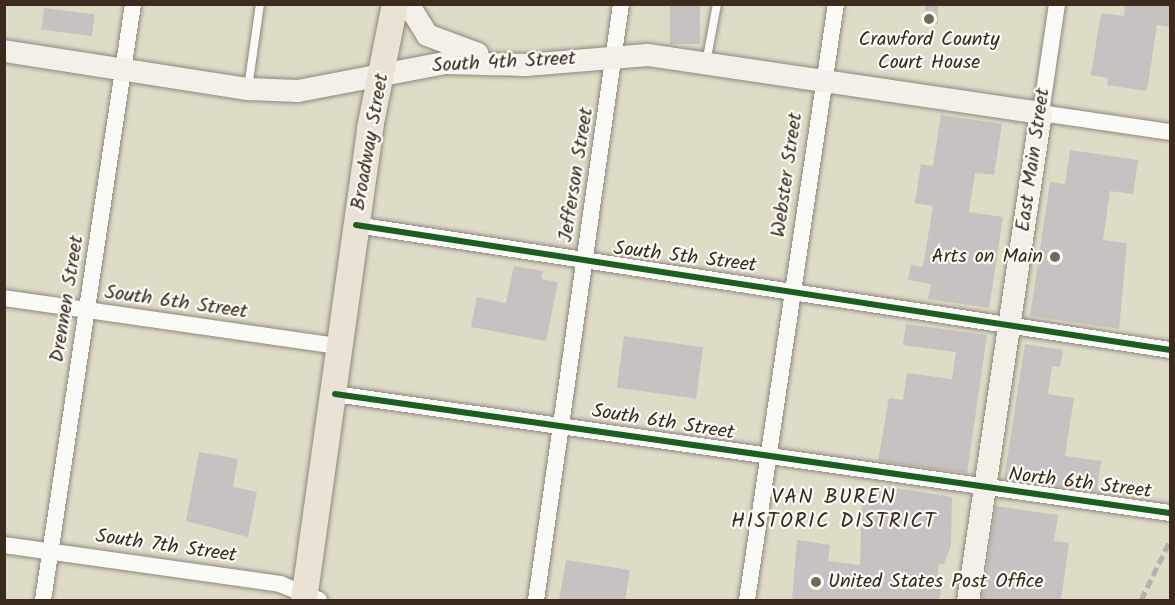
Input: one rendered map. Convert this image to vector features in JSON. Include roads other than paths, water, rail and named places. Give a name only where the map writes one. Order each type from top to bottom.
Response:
[{"type":"main road","name":"Broadway Street","points":[[309,598],[356,225],[395,4]]},
{"type":"street","name":"Drennen Street","points":[[43,600],[133,4]]},
{"type":"street","points":[[408,4],[427,36],[439,44],[526,65]]},
{"type":"street","name":"Jefferson Street","points":[[536,600],[616,54],[621,4]]},
{"type":"street","name":"Webster Street","points":[[747,600],[836,4]]},
{"type":"street","name":"East Main Street","points":[[968,600],[1057,4]]},
{"type":"street","name":"South 4th Street","points":[[4,51],[248,89],[298,91],[382,77],[445,63],[526,65],[616,54],[706,64],[1041,112]]},
{"type":"street","points":[[1041,112],[1170,132]]},
{"type":"street","name":"South 5th Street","points":[[356,225],[585,262],[793,288],[1170,350]]},
{"type":"street","name":"South 6th Street","points":[[4,298],[342,347]]},
{"type":"street","name":"South 6th Street","points":[[334,394],[560,424],[986,489]]},
{"type":"street","name":"North 6th Street","points":[[986,489],[1169,508]]},
{"type":"street","name":"South 7th Street","points":[[4,545],[280,584],[309,598]]},
{"type":"lane","points":[[248,89],[260,4]]},
{"type":"lane","points":[[706,64],[717,4]]},
{"type":"railway","points":[[1141,600],[1170,540]]},
{"type":"place","name":"Crawford County Court House","points":[[929,19]]},
{"type":"place","name":"Arts on Main","points":[[1055,257]]},
{"type":"place","name":"United States Post Office","points":[[816,582]]},
{"type":"district","name":"VAN BUREN HISTORIC DISTRICT","points":[[834,510]]}]
